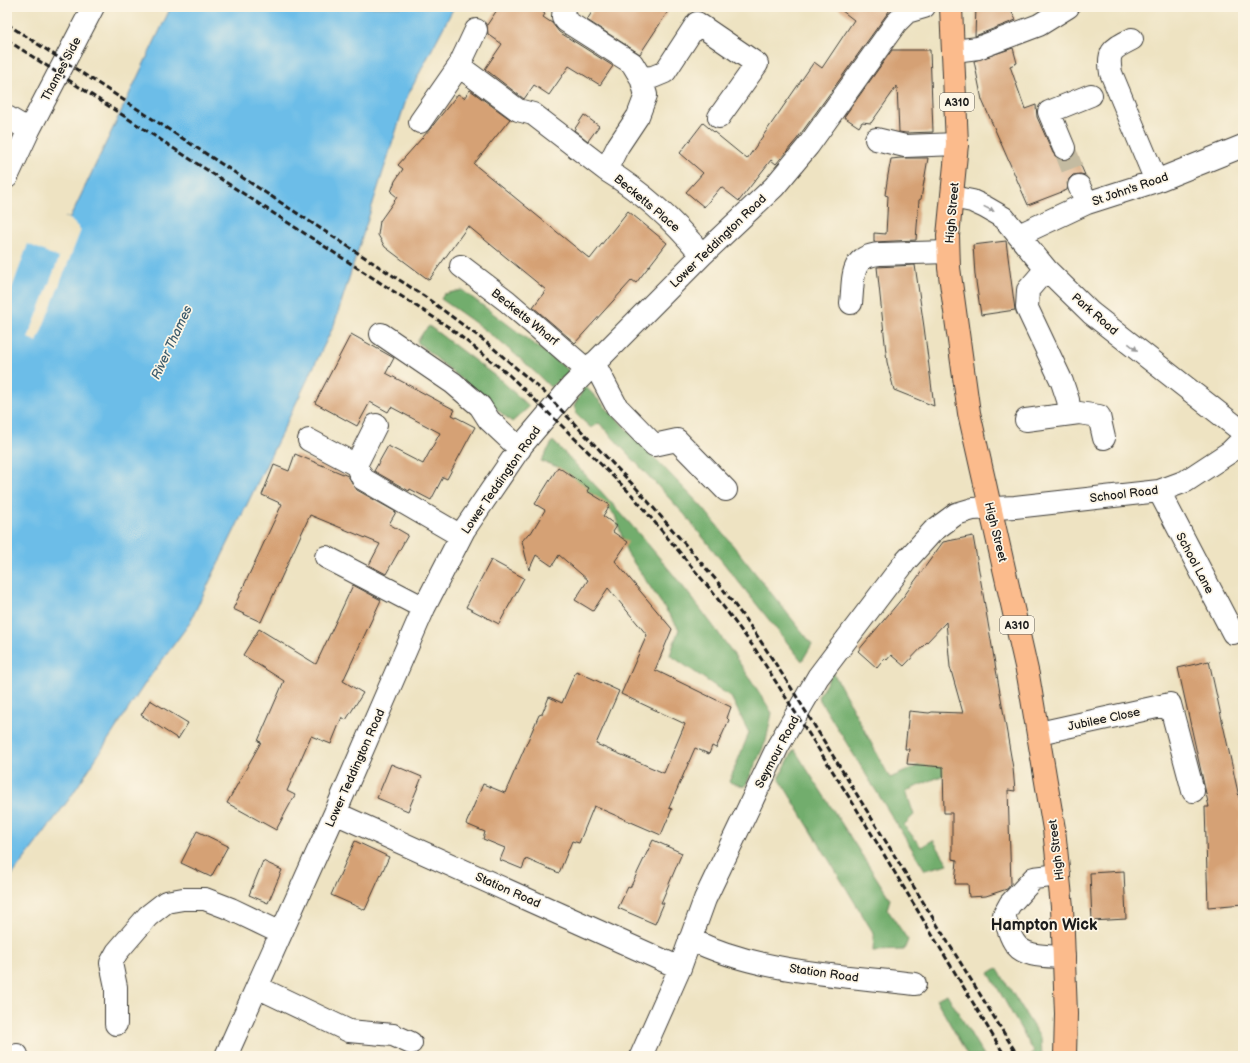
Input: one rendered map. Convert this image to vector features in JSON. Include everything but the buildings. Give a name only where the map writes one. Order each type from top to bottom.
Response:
[{"type":"main road","name":"High Street","points":[[951,7],[957,144],[948,252],[961,363],[971,421],[1013,606],[1038,732],[1052,816],[1060,875],[1064,957],[1065,1056]]},
{"type":"street","name":"Thames Side","points":[[7,177],[29,130],[92,7]]},
{"type":"street","name":"Becketts Place","points":[[564,7],[563,17],[566,21],[632,63],[641,78],[646,95],[638,116],[618,146],[606,170],[620,178],[671,220],[702,255]]},
{"type":"street","name":"Lower Teddington Road","points":[[226,1056],[335,813],[424,608],[461,536],[520,449],[591,366],[702,255],[757,204],[808,146],[896,23],[907,12],[924,7]]},
{"type":"street","points":[[954,51],[978,48],[1039,25],[1068,7]]},
{"type":"street","points":[[641,78],[653,77],[665,72],[697,23],[757,64],[719,117]]},
{"type":"street","points":[[420,122],[459,66],[476,30]]},
{"type":"street","points":[[1132,39],[1114,48],[1108,59],[1111,73],[1156,181]]},
{"type":"street","points":[[459,66],[518,110],[533,114],[606,170]]},
{"type":"street","points":[[1064,148],[1049,112],[1090,95]]},
{"type":"street","points":[[7,117],[29,130]]},
{"type":"street","points":[[876,139],[905,146],[957,144]]},
{"type":"street","name":"St John's Road","points":[[1019,235],[1083,195],[1156,181],[1243,146]]},
{"type":"street","name":"Park Road","points":[[952,197],[972,201],[995,212],[1019,235],[1046,269],[1107,326],[1243,432]]},
{"type":"street","points":[[852,303],[854,272],[857,263],[862,258],[880,254],[948,252]]},
{"type":"street","name":"Becketts Wharf","points":[[461,266],[591,366]]},
{"type":"street","points":[[1046,269],[1028,290],[1027,308],[1062,382],[1068,400],[1070,414]]},
{"type":"street","points":[[381,334],[423,360],[453,383],[480,406],[489,420],[520,449]]},
{"type":"street","points":[[591,366],[618,407],[654,445],[677,440],[726,490]]},
{"type":"street","points":[[1026,420],[1079,413],[1099,416],[1104,438]]},
{"type":"street","points":[[356,465],[376,425]]},
{"type":"street","name":"School Road","points":[[990,507],[1015,507],[1159,491],[1186,481],[1230,452],[1243,439]]},
{"type":"street","points":[[309,440],[356,465],[364,479],[461,536]]},
{"type":"street","name":"School Lane","points":[[1159,491],[1233,634]]},
{"type":"street","name":"Seymour Road","points":[[641,1056],[680,968],[705,899],[778,746],[818,677],[905,562],[933,531],[956,514],[973,509],[990,507]]},
{"type":"street","points":[[326,557],[424,608]]},
{"type":"street","name":"Jubilee Close","points":[[1038,732],[1170,704],[1193,791]]},
{"type":"street","name":"Station Road","points":[[335,813],[680,968]]},
{"type":"street","points":[[1060,875],[1034,878],[1010,904],[1004,915],[1014,942],[1021,950],[1035,955],[1064,957]]},
{"type":"street","points":[[116,1024],[116,987],[111,963],[117,952],[148,916],[166,902],[205,899],[231,909],[281,933]]},
{"type":"street","name":"Station Road","points":[[690,939],[714,951],[754,963],[915,984]]},
{"type":"street","points":[[257,987],[349,1031],[393,1035],[411,1043]]},
{"type":"green space","points":[[462,290],[571,372],[550,387],[498,340],[441,299],[444,294]]},
{"type":"green space","points":[[429,326],[503,382],[529,407],[512,422],[417,342]]},
{"type":"green space","points":[[585,386],[703,508],[812,644],[802,661],[685,515],[599,423],[591,428],[577,415],[574,406]]},
{"type":"green space","points":[[553,441],[613,505],[698,605],[724,640],[772,713],[766,741],[745,787],[729,782],[749,733],[731,697],[670,655],[679,629],[627,553],[615,515],[558,467],[541,461]]},
{"type":"green space","points":[[833,672],[890,778],[945,754],[951,772],[906,791],[914,815],[904,825],[921,847],[933,840],[948,864],[925,870],[818,697]]},
{"type":"green space","points":[[794,749],[890,899],[887,909],[908,940],[904,950],[873,951],[874,934],[779,778]]},
{"type":"green space","points":[[997,968],[1041,1039],[1042,1056],[1030,1055],[1034,1052],[989,973]]},
{"type":"green space","points":[[947,994],[984,1056],[968,1056],[936,999]]},
{"type":"water","name":"River Thames","points":[[171,7],[454,7],[407,97],[334,325],[189,624],[146,682],[70,798],[7,882],[7,267],[26,217],[70,218]]},
{"type":"pier","points":[[36,208],[70,219],[81,230],[37,342],[28,338],[59,258],[28,244],[7,302],[7,261],[24,216]]},
{"type":"tunnel","points":[[1064,148],[1079,186]]},
{"type":"railway","points":[[7,24],[424,296],[486,342],[544,392],[637,489],[717,581],[756,634],[790,686],[1018,1056]]},
{"type":"railway","points":[[7,40],[450,328],[509,375],[632,495],[711,590],[755,649],[856,808],[1005,1056]]},
{"type":"district","name":"Hampton Wick","points":[[1044,924]]}]
